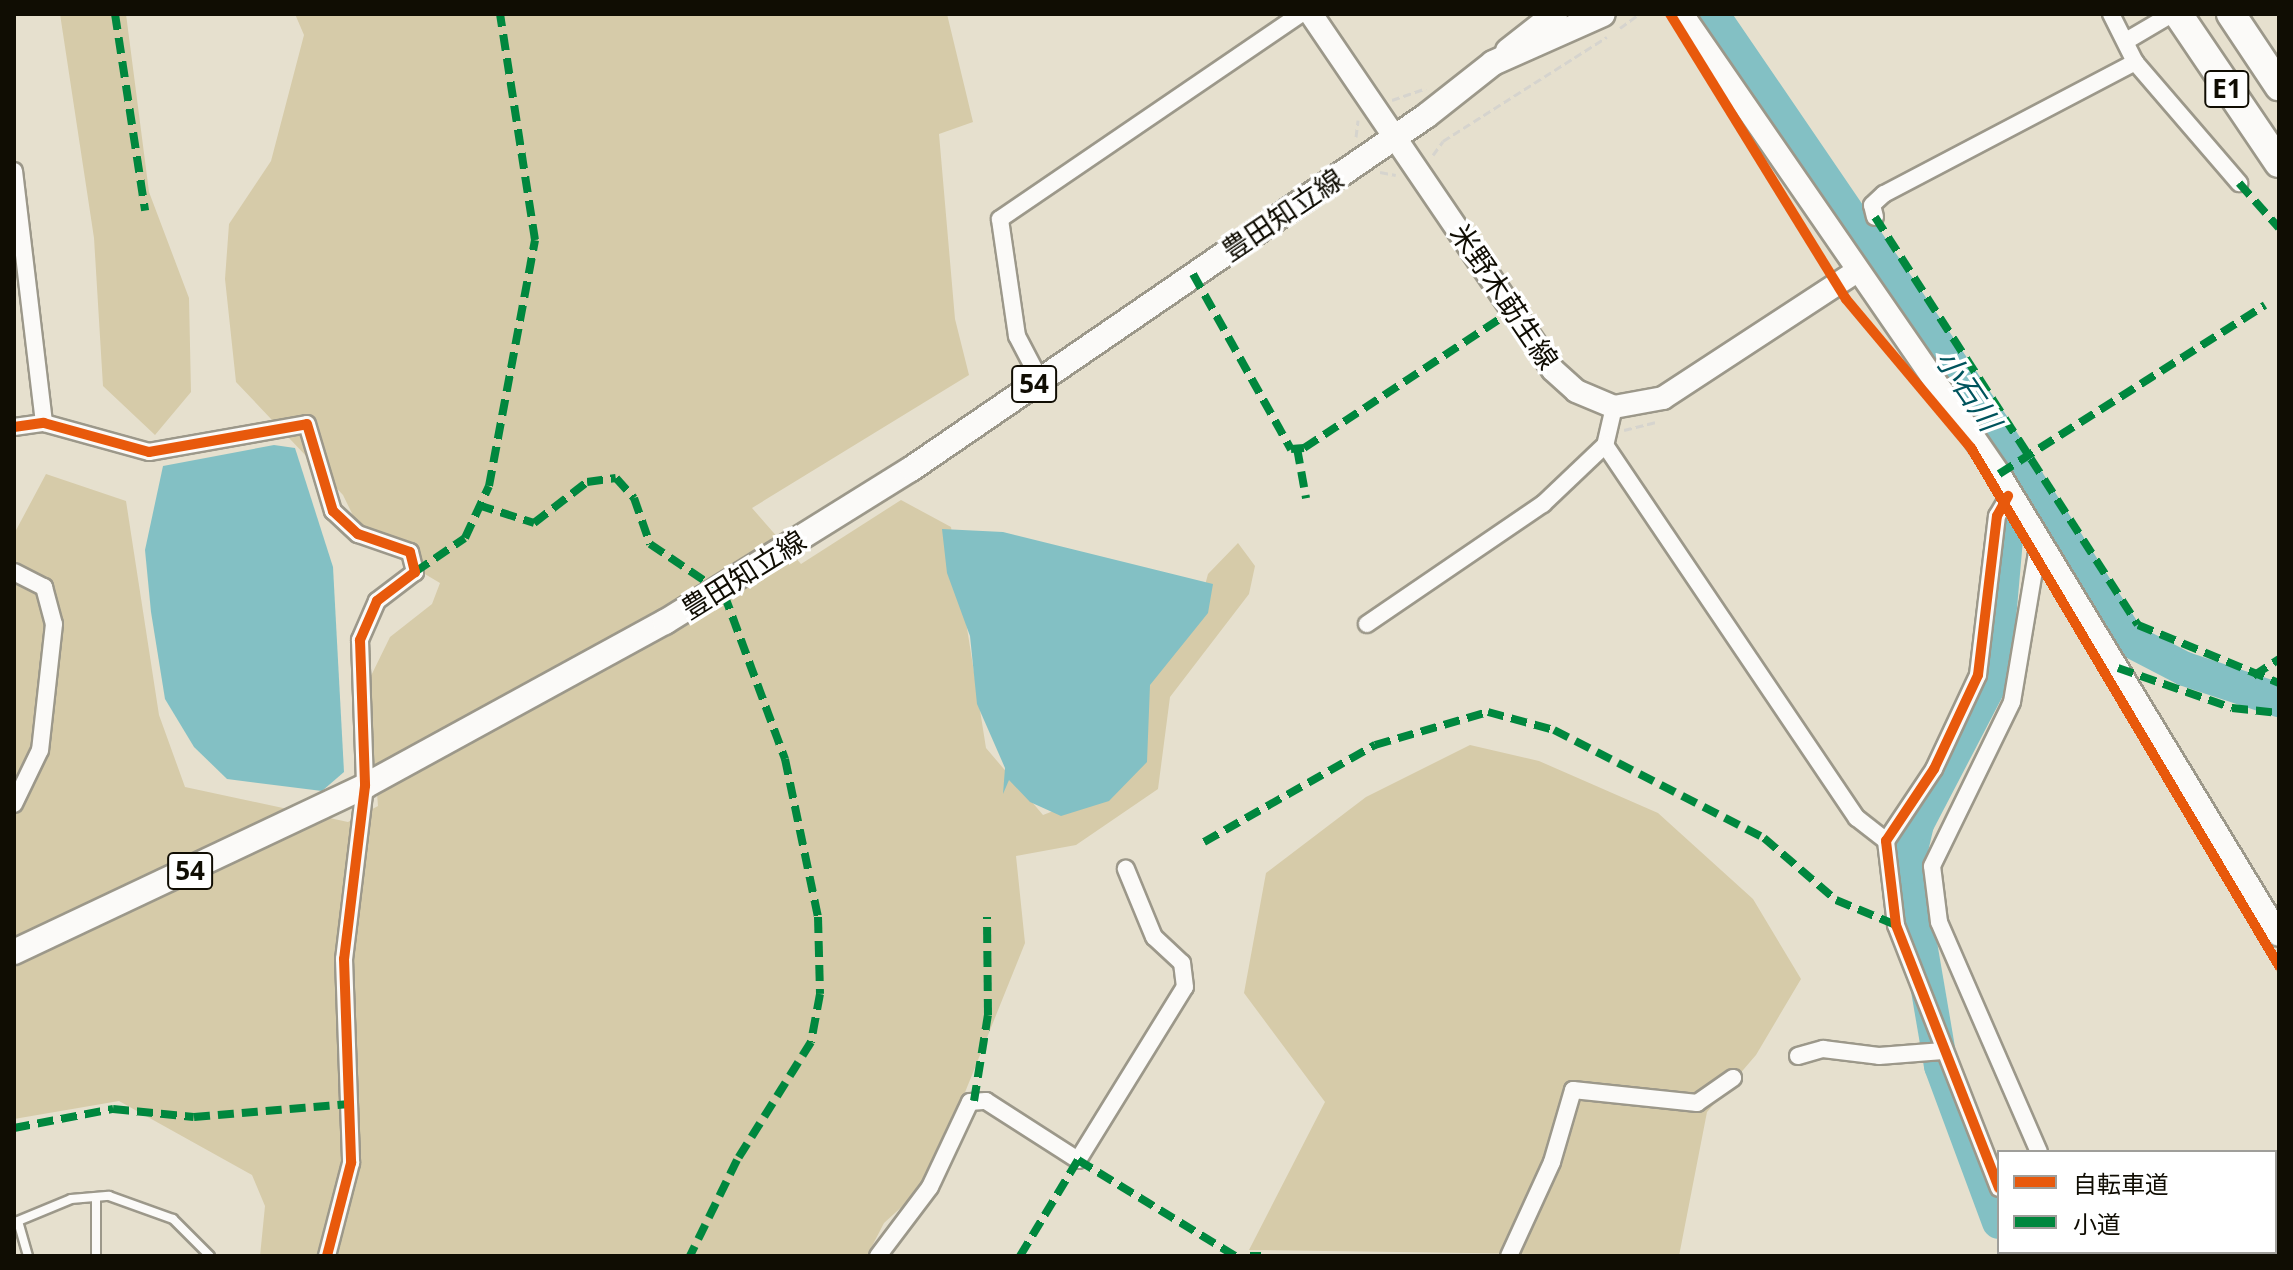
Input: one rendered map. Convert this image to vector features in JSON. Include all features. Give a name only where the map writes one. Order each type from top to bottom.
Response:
[{"type":"highway","name":"E1","points":[[2178,14],[2279,163]]},
{"type":"highway","name":"E1","points":[[2231,14],[2279,86]]},
{"type":"main road","name":"米野木莇生線","points":[[1311,14],[1398,136],[1553,370],[1576,391],[1612,416]]},
{"type":"main road","name":"豊田知立線","points":[[14,952],[365,786],[665,622],[1040,380],[1369,156],[1426,116],[1555,14]]},
{"type":"main road","name":"豊田知立線","points":[[1493,63],[1603,14]]},
{"type":"main road","points":[[1682,14],[1854,273],[2011,493],[2279,935]]},
{"type":"main road","points":[[1612,416],[1663,398],[1854,273]]},
{"type":"street","points":[[1040,380],[1017,336],[1000,219],[1301,14]]},
{"type":"street","points":[[2111,14],[2133,38],[2135,62],[2239,183]]},
{"type":"street","points":[[2133,38],[2172,14]]},
{"type":"street","points":[[1875,217],[1872,205],[1884,194],[2135,62]]},
{"type":"street","points":[[14,171],[44,423]]},
{"type":"street","points":[[1367,624],[1543,504],[1605,445],[1612,416]]},
{"type":"street","points":[[14,427],[44,423],[149,452],[307,424],[333,511],[358,534],[404,547],[415,572],[377,601],[360,640],[365,786],[344,959],[351,1163],[327,1256]]},
{"type":"street","points":[[1605,445],[1857,818],[1886,841]]},
{"type":"street","points":[[1997,1183],[1896,925],[1886,841],[1934,769],[1978,675],[1997,516],[2011,493]]},
{"type":"street","points":[[2038,1150],[1939,922],[1932,866],[2012,702],[2039,540]]},
{"type":"street","points":[[14,572],[44,587],[54,624],[40,750],[14,804]]},
{"type":"street","points":[[878,1256],[930,1187],[970,1102],[986,1101],[1078,1160],[1185,987],[1182,963],[1154,937],[1126,869]]},
{"type":"street","points":[[1798,1056],[1823,1049],[1879,1056],[1943,1051]]},
{"type":"street","points":[[1509,1256],[1552,1162],[1573,1090],[1697,1103],[1733,1078]]},
{"type":"lane","points":[[96,1197],[96,1256]]},
{"type":"lane","points":[[28,1256],[15,1221],[71,1199],[96,1197],[143,1204],[173,1219],[210,1256]]},
{"type":"path","points":[[1440,78],[1377,107],[1358,121],[1356,139],[1381,172],[1405,177],[1417,164],[1639,14]]},
{"type":"path","points":[[1612,416],[1630,432],[1661,420]]},
{"type":"shaded area","points":[[60,14],[126,14],[149,192],[189,298],[191,392],[155,435],[103,386],[94,238]]},
{"type":"shaded area","points":[[295,14],[947,14],[973,122],[939,134],[955,319],[969,375],[752,508],[801,564],[901,500],[951,527],[986,748],[1043,815],[1097,794],[1165,634],[1200,604],[1208,574],[1238,543],[1255,566],[1249,594],[1170,697],[1158,789],[1076,845],[1016,856],[1025,943],[929,1182],[884,1223],[867,1256],[260,1256],[265,1206],[252,1175],[119,1101],[14,1119],[14,534],[46,474],[126,501],[159,715],[185,787],[348,822],[378,806],[368,682],[390,637],[432,604],[440,583],[364,538],[343,495],[236,382],[225,279],[229,224],[271,161],[304,35]]},
{"type":"shaded area","points":[[1470,745],[1539,761],[1658,813],[1753,899],[1801,979],[1756,1055],[1707,1112],[1679,1256],[1249,1250],[1325,1102],[1244,993],[1266,873],[1366,797]]},
{"type":"water","points":[[274,445],[295,448],[333,567],[344,772],[322,791],[227,779],[194,747],[165,699],[151,612],[145,550],[163,466]]},
{"type":"water","points":[[942,529],[1003,532],[1213,584],[1208,613],[1150,685],[1147,762],[1109,801],[1061,816],[1030,802],[1009,780],[1003,794],[1005,768],[977,704],[970,636],[947,573]]},
{"type":"waterway","name":"小石川","points":[[1712,14],[1992,425],[2129,640],[2185,669],[2279,700]]},
{"type":"waterway","points":[[1997,1217],[1941,1066],[1907,867],[1917,824],[1994,676],[2007,526],[2026,476]]},
{"type":"waterway","points":[[2060,1254],[2069,1256]]},
{"type":"marked path","points":[[115,14],[145,211]]},
{"type":"marked path","points":[[415,572],[465,538],[489,486],[535,240],[500,14]]},
{"type":"marked path","points":[[2239,183],[2279,228]]},
{"type":"marked path","points":[[1875,217],[2138,625],[2279,683]]},
{"type":"marked path","points":[[1193,274],[1291,449],[1304,448],[1513,310]]},
{"type":"marked path","points":[[1999,474],[2265,305]]},
{"type":"marked path","points":[[1297,448],[1306,498]]},
{"type":"marked path","points":[[478,505],[534,523],[587,482],[616,478],[634,498],[650,544],[724,594],[785,759],[818,917],[820,994],[811,1042],[737,1160],[690,1256]]},
{"type":"marked path","points":[[2253,676],[2279,659]]},
{"type":"marked path","points":[[2118,668],[2232,708],[2279,713]]},
{"type":"marked path","points":[[1204,842],[1375,745],[1488,712],[1554,730],[1764,838],[1836,900],[1896,925]]},
{"type":"marked path","points":[[974,1101],[988,1015],[987,917]]},
{"type":"marked path","points":[[14,1128],[113,1109],[194,1117],[349,1104]]},
{"type":"marked path","points":[[1020,1256],[1078,1160],[1235,1256]]},
{"type":"marked path","points":[[1250,1256],[1261,1256]]},
{"type":"cycle path","points":[[1670,14],[1846,299],[1971,448],[2279,966]]},
{"type":"cycle path","points":[[14,427],[44,423],[149,452],[307,424],[333,511],[358,534],[410,552],[415,572],[377,601],[360,640],[365,786],[344,959],[351,1163],[327,1256]]},
{"type":"cycle path","points":[[1997,1183],[1896,925],[1886,841],[1934,769],[1978,675],[1997,516],[2008,496]]}]
